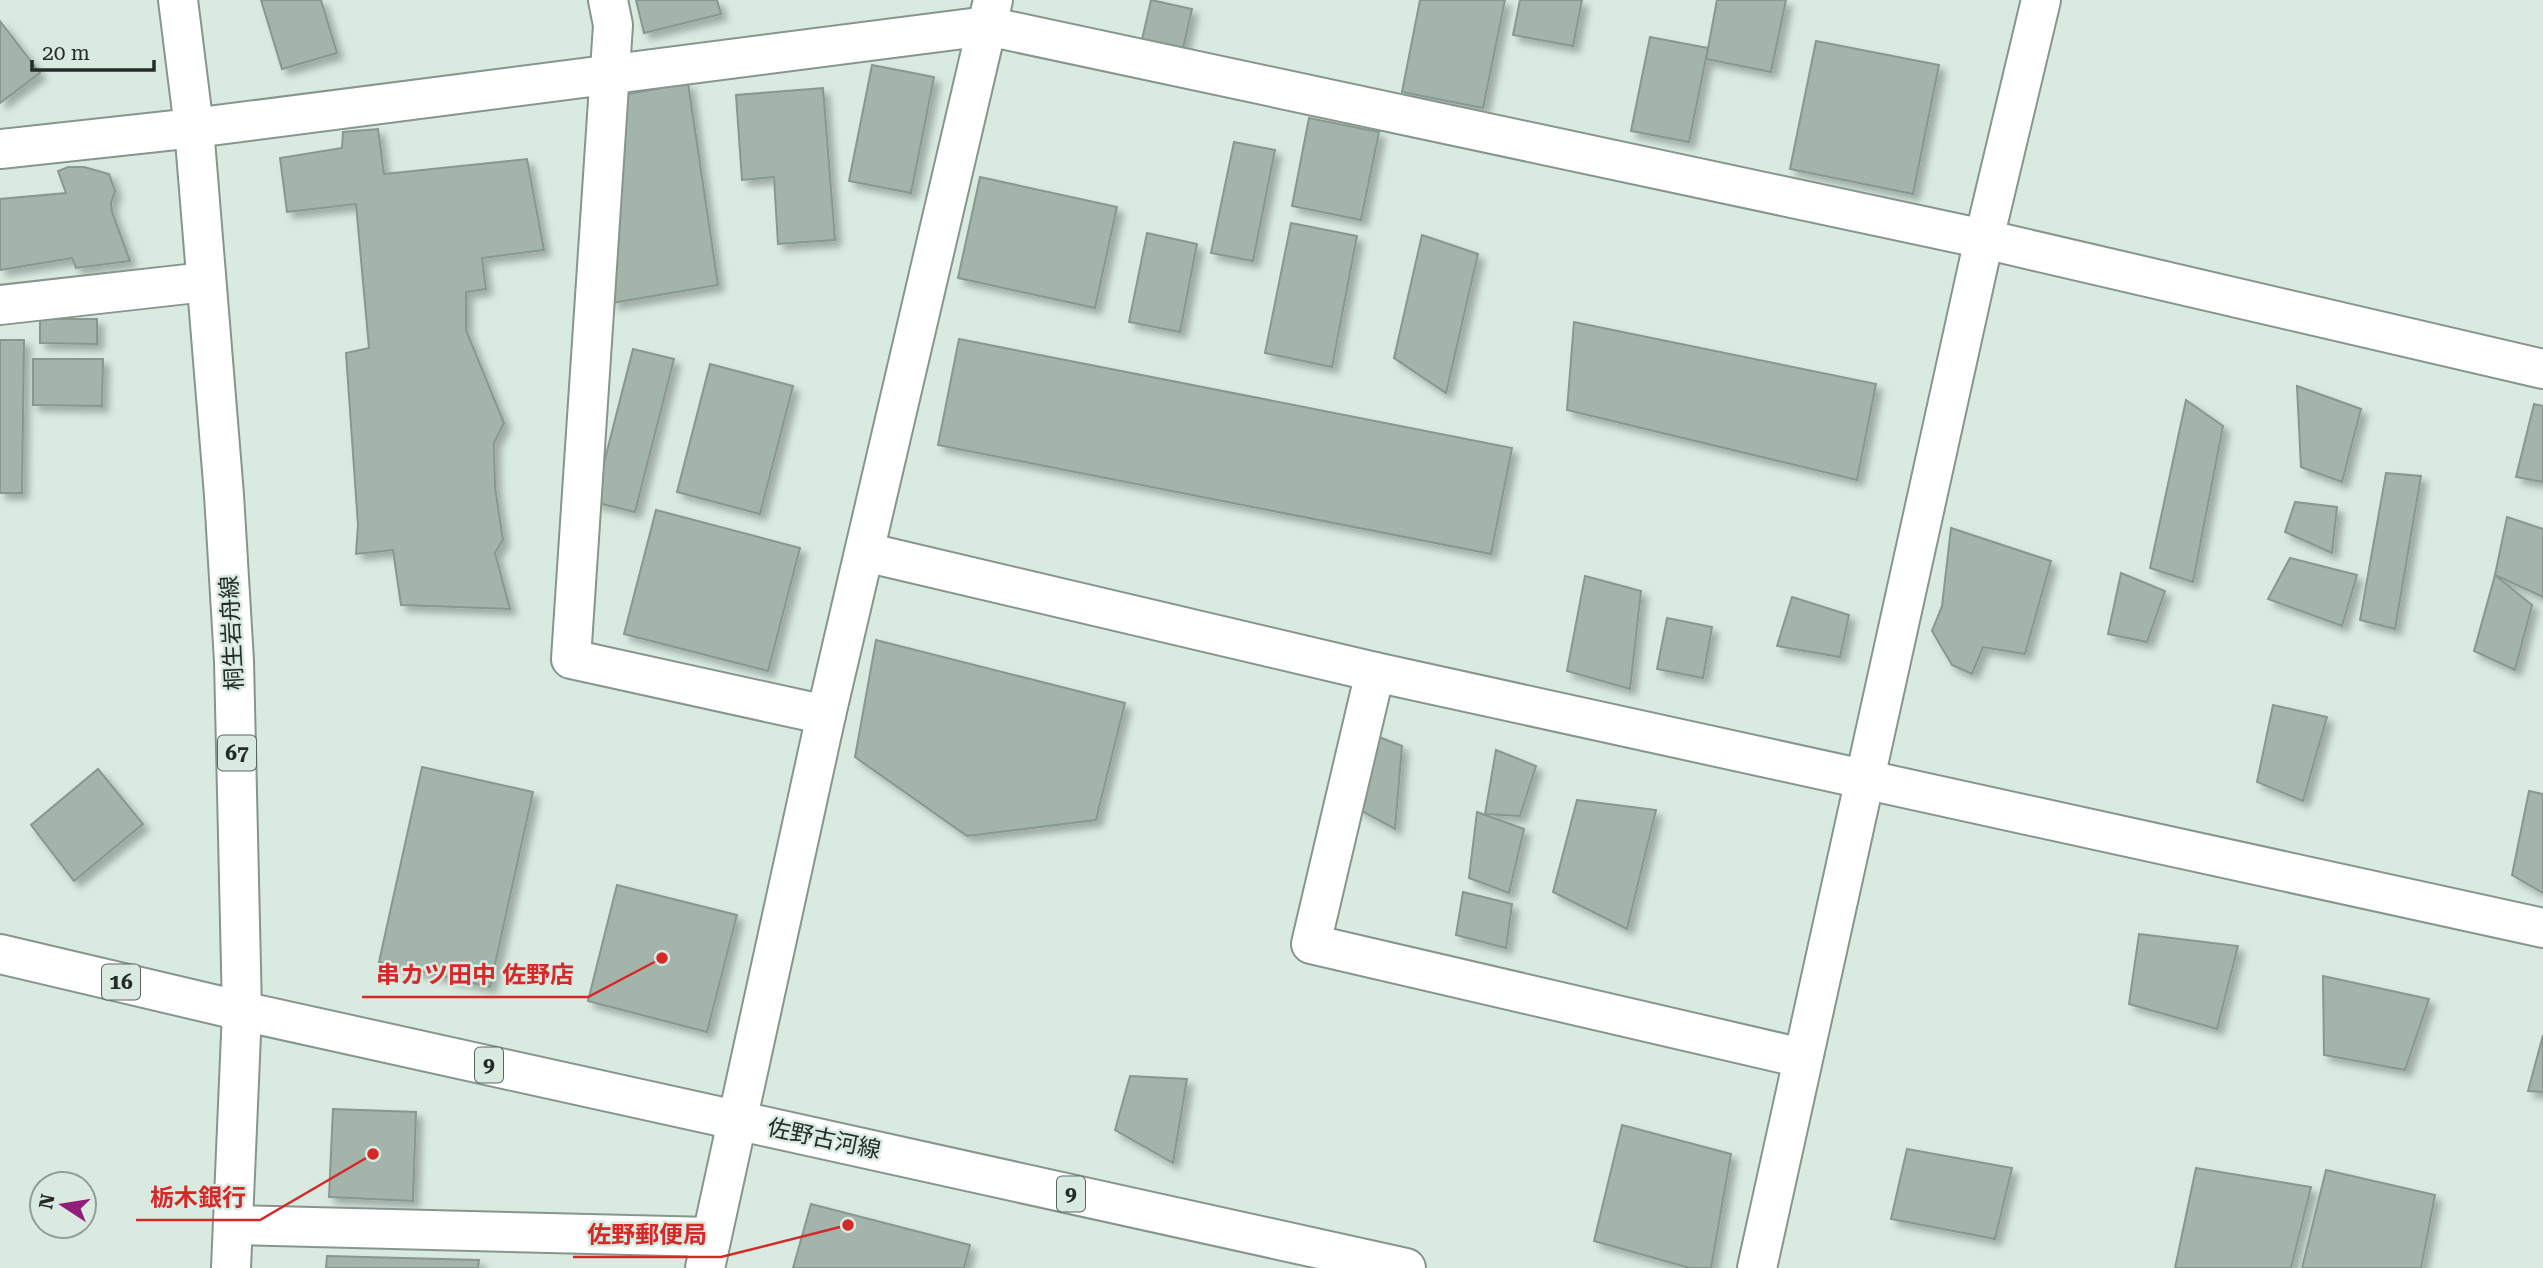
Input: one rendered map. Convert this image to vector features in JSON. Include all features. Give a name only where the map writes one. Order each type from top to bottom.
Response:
[{"type":"street","name":"桐生岩舟線","points":[[178,0],[194,128],[225,495],[234,660],[242,1011],[231,1268]]},
{"type":"street","points":[[608,0],[613,25],[571,660],[826,715]]},
{"type":"street","points":[[1757,1268],[1863,779],[1984,239],[2041,0]]},
{"type":"street","points":[[0,149],[194,128],[610,76],[990,13],[2543,369]]},
{"type":"street","points":[[234,1225],[708,1252],[826,715],[990,13]]},
{"type":"street","points":[[0,305],[205,282]]},
{"type":"street","points":[[865,552],[1375,673],[2543,928]]},
{"type":"street","points":[[1375,673],[1311,944],[1802,1058]]},
{"type":"street","name":"16","points":[[0,954],[242,1011]]},
{"type":"street","name":"佐野古河線","points":[[242,1011],[1406,1268]]},
{"type":"building","points":[[261,0],[321,0],[337,53],[282,69]]},
{"type":"building","points":[[636,0],[717,0],[721,14],[644,33]]},
{"type":"building","points":[[1151,0],[1192,9],[1182,53],[1141,44]]},
{"type":"building","points":[[1420,0],[1505,0],[1483,108],[1402,92]]},
{"type":"building","points":[[1520,0],[1582,0],[1573,46],[1513,35]]},
{"type":"building","points":[[1717,0],[1786,0],[1771,72],[1706,59]]},
{"type":"building","points":[[0,21],[40,73],[0,103]]},
{"type":"building","points":[[1650,37],[1708,48],[1689,142],[1631,131]]},
{"type":"building","points":[[1816,41],[1939,65],[1913,194],[1790,169]]},
{"type":"building","points":[[872,65],[934,77],[911,193],[849,181]]},
{"type":"building","points":[[688,83],[718,285],[612,303],[618,96]]},
{"type":"building","points":[[823,88],[835,240],[778,244],[774,177],[742,180],[736,95]]},
{"type":"building","points":[[1309,118],[1379,132],[1361,220],[1292,206]]},
{"type":"building","points":[[378,129],[384,174],[527,159],[544,250],[482,258],[486,289],[466,292],[466,330],[504,423],[494,443],[495,487],[503,540],[495,553],[510,609],[401,605],[393,550],[356,554],[358,525],[346,353],[369,348],[356,204],[287,212],[280,158],[342,148],[343,132]]},
{"type":"building","points":[[1234,142],[1275,150],[1253,261],[1211,253]]},
{"type":"building","points":[[68,167],[84,167],[109,174],[115,191],[111,203],[112,212],[130,261],[76,268],[72,258],[0,270],[0,199],[66,193],[58,171]]},
{"type":"building","points":[[980,177],[1117,207],[1095,308],[958,278]]},
{"type":"building","points":[[1291,223],[1357,236],[1332,367],[1265,353]]},
{"type":"building","points":[[1147,233],[1197,244],[1180,332],[1129,322]]},
{"type":"building","points":[[1422,235],[1478,254],[1446,393],[1394,358]]},
{"type":"building","points":[[40,319],[97,319],[97,344],[40,343]]},
{"type":"building","points":[[1574,322],[1876,384],[1857,480],[1567,410]]},
{"type":"building","points":[[959,339],[1512,448],[1491,554],[938,445]]},
{"type":"building","points":[[0,340],[24,340],[22,493],[0,493]]},
{"type":"building","points":[[633,349],[674,359],[635,512],[594,502]]},
{"type":"building","points":[[33,359],[103,359],[102,406],[33,405]]},
{"type":"building","points":[[710,364],[793,386],[760,514],[677,492]]},
{"type":"building","points":[[2297,386],[2361,409],[2342,482],[2301,467]]},
{"type":"building","points":[[2186,400],[2223,426],[2193,582],[2150,568]]},
{"type":"building","points":[[2534,404],[2543,406],[2543,482],[2516,477]]},
{"type":"building","points":[[2386,473],[2421,476],[2395,629],[2360,620]]},
{"type":"building","points":[[2295,502],[2337,507],[2332,553],[2285,532]]},
{"type":"building","points":[[656,510],[800,548],[768,671],[624,634]]},
{"type":"building","points":[[2507,517],[2543,529],[2543,597],[2495,575]]},
{"type":"building","points":[[1951,528],[2051,561],[2025,654],[1983,647],[1972,674],[1952,665],[1932,631],[1942,606]]},
{"type":"building","points":[[2290,558],[2357,575],[2342,626],[2268,599]]},
{"type":"building","points":[[2121,573],[2165,591],[2147,642],[2108,634]]},
{"type":"building","points":[[2495,575],[2532,605],[2515,670],[2474,651]]},
{"type":"building","points":[[1585,576],[1641,591],[1630,689],[1567,671]]},
{"type":"building","points":[[1792,597],[1849,615],[1840,657],[1777,646]]},
{"type":"building","points":[[1667,618],[1712,627],[1703,678],[1657,669]]},
{"type":"building","points":[[876,640],[1125,703],[1096,820],[967,836],[855,757]]},
{"type":"building","points":[[2273,705],[2327,717],[2303,801],[2257,782]]},
{"type":"building","points":[[1361,730],[1402,746],[1395,829],[1358,809]]},
{"type":"building","points":[[1496,750],[1536,766],[1520,816],[1485,814]]},
{"type":"building","points":[[422,767],[533,792],[490,987],[379,962]]},
{"type":"building","points":[[98,769],[143,824],[74,881],[31,825]]},
{"type":"building","points":[[2529,791],[2543,794],[2543,893],[2512,875]]},
{"type":"building","points":[[1577,800],[1656,810],[1627,929],[1553,892]]},
{"type":"building","points":[[1477,812],[1524,829],[1509,893],[1469,878]]},
{"type":"building","points":[[617,885],[737,915],[707,1032],[588,1001]]},
{"type":"building","points":[[1463,892],[1512,904],[1506,948],[1456,935]]},
{"type":"building","points":[[2139,934],[2238,946],[2217,1029],[2129,1004]]},
{"type":"building","points":[[2323,976],[2429,999],[2405,1070],[2324,1055]]},
{"type":"building","points":[[2543,1035],[2543,1092],[2528,1091]]},
{"type":"building","points":[[1130,1076],[1187,1079],[1173,1163],[1115,1130]]},
{"type":"building","points":[[333,1109],[416,1112],[413,1201],[329,1197]]},
{"type":"building","points":[[1622,1125],[1731,1154],[1711,1268],[1690,1268],[1594,1241]]},
{"type":"building","points":[[1907,1149],[2012,1168],[1995,1239],[1891,1219]]},
{"type":"building","points":[[2196,1168],[2311,1187],[2291,1268],[2175,1268]]},
{"type":"building","points":[[2326,1170],[2435,1195],[2421,1268],[2302,1268]]},
{"type":"building","points":[[811,1204],[970,1245],[964,1268],[793,1268]]},
{"type":"building","points":[[327,1256],[479,1260],[478,1268],[326,1268]]},
{"type":"place","name":"串カツ田中 佐野店","points":[[662,958]]},
{"type":"place","name":"栃木銀行","points":[[373,1154]]},
{"type":"place","name":"佐野郵便局","points":[[848,1225]]}]
